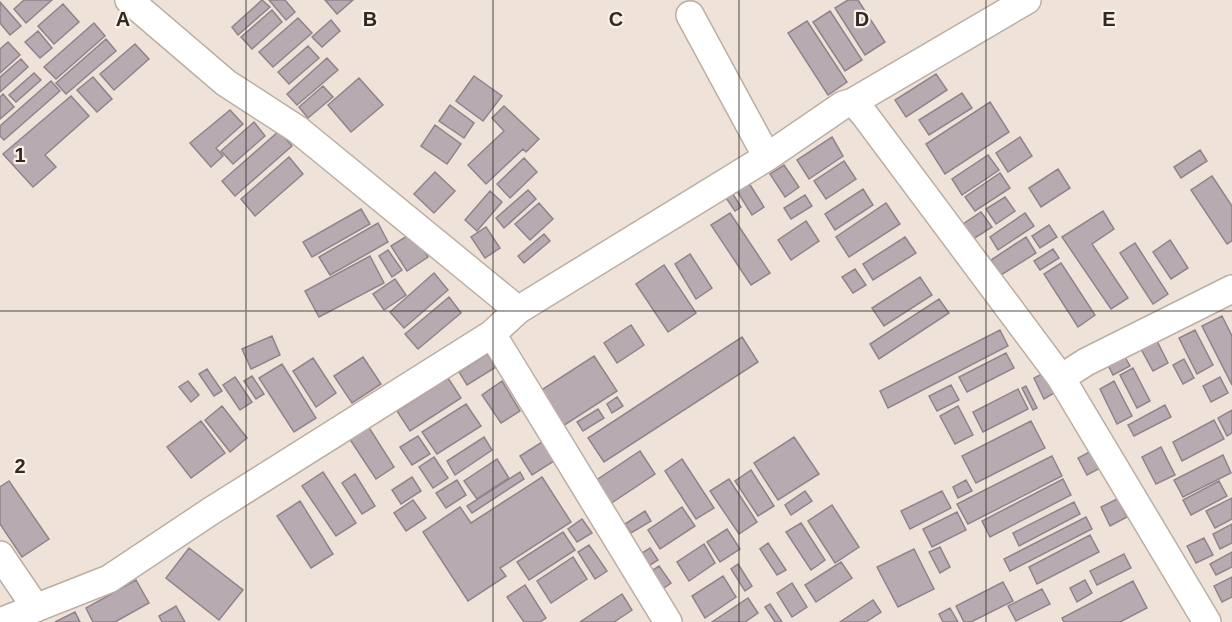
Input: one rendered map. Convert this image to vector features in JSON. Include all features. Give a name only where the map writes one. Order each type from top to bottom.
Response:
[{"type":"street","points":[[129,0],[226,83],[297,129],[518,310]]},
{"type":"street","points":[[0,622],[30,614],[109,579],[211,511],[492,334],[518,310],[767,157],[843,105],[853,102],[1027,0]]},
{"type":"street","points":[[690,15],[767,157]]},
{"type":"street","points":[[853,102],[1060,378],[1207,622]]},
{"type":"street","points":[[1060,378],[1086,362],[1232,289]]},
{"type":"street","points":[[492,334],[668,622]]},
{"type":"street","points":[[0,555],[30,614]]},
{"type":"building","points":[[24,0],[52,0],[26,23],[14,9]]},
{"type":"building","points":[[262,0],[270,7],[238,35],[232,27]]},
{"type":"building","points":[[269,0],[285,0],[295,12],[286,20]]},
{"type":"building","points":[[325,0],[353,0],[337,14]]},
{"type":"building","points":[[848,0],[858,0],[885,42],[865,55],[835,8]]},
{"type":"building","points":[[0,2],[21,26],[10,35],[0,23]]},
{"type":"building","points":[[63,4],[79,22],[54,44],[38,26]]},
{"type":"building","points":[[272,10],[282,22],[252,49],[241,37]]},
{"type":"building","points":[[830,11],[862,60],[845,71],[813,22]]},
{"type":"building","points":[[298,18],[312,33],[273,67],[259,52]]},
{"type":"building","points":[[331,20],[340,31],[322,47],[312,37]]},
{"type":"building","points":[[807,21],[847,82],[828,95],[788,33]]},
{"type":"building","points":[[94,23],[105,36],[56,79],[44,67]]},
{"type":"building","points":[[38,31],[52,48],[40,58],[25,42]]},
{"type":"building","points":[[106,39],[116,51],[66,94],[56,83]]},
{"type":"building","points":[[8,42],[20,55],[0,73],[0,49]]},
{"type":"building","points":[[135,44],[149,59],[114,90],[100,74]]},
{"type":"building","points":[[308,46],[319,58],[289,84],[278,72]]},
{"type":"building","points":[[327,58],[338,70],[297,105],[287,94]]},
{"type":"building","points":[[21,59],[28,67],[0,92],[0,77]]},
{"type":"building","points":[[34,73],[41,80],[16,102],[9,95]]},
{"type":"building","points":[[936,74],[947,90],[906,117],[895,100]]},
{"type":"building","points":[[474,76],[502,96],[483,121],[456,101]]},
{"type":"building","points":[[93,77],[112,99],[97,112],[77,90]]},
{"type":"building","points":[[359,78],[383,105],[351,132],[328,105]]},
{"type":"building","points":[[51,81],[60,91],[4,140],[0,136],[0,126]]},
{"type":"building","points":[[323,86],[333,97],[308,118],[299,107]]},
{"type":"building","points":[[962,93],[972,108],[929,135],[919,120]]},
{"type":"building","points":[[3,94],[14,107],[0,119],[0,97]]},
{"type":"building","points":[[71,96],[89,116],[45,155],[56,167],[33,187],[3,154]]},
{"type":"building","points":[[990,102],[1009,132],[945,174],[926,144]]},
{"type":"building","points":[[450,105],[474,123],[464,138],[439,121]]},
{"type":"building","points":[[504,106],[539,139],[526,152],[523,149],[486,184],[468,165],[504,131],[492,118]]},
{"type":"building","points":[[230,110],[243,124],[216,148],[223,156],[211,167],[190,143]]},
{"type":"building","points":[[254,122],[265,136],[233,164],[221,151]]},
{"type":"building","points":[[435,125],[461,144],[447,164],[421,146]]},
{"type":"building","points":[[279,131],[292,146],[235,196],[222,181]]},
{"type":"building","points":[[832,137],[843,156],[809,179],[797,160]]},
{"type":"building","points":[[1020,137],[1032,156],[1008,172],[996,153]]},
{"type":"building","points":[[1200,150],[1207,161],[1181,178],[1174,167]]},
{"type":"building","points":[[988,155],[999,170],[962,195],[952,179]]},
{"type":"building","points":[[289,157],[303,174],[255,216],[241,199]]},
{"type":"building","points":[[524,158],[537,172],[510,198],[497,184]]},
{"type":"building","points":[[844,161],[856,179],[826,199],[814,181]]},
{"type":"building","points":[[784,165],[799,187],[785,197],[770,174]]},
{"type":"building","points":[[1058,169],[1070,188],[1041,207],[1029,188]]},
{"type":"building","points":[[435,172],[455,191],[434,213],[414,194]]},
{"type":"building","points":[[1000,173],[1010,188],[975,211],[965,197]]},
{"type":"building","points":[[1212,176],[1232,206],[1232,241],[1227,244],[1191,190]]},
{"type":"building","points":[[747,180],[764,207],[752,215],[735,188]]},
{"type":"building","points":[[863,189],[873,205],[835,230],[825,214]]},
{"type":"building","points":[[528,190],[536,199],[504,228],[496,218]]},
{"type":"building","points":[[490,191],[502,202],[477,231],[465,220]]},
{"type":"building","points":[[731,191],[741,207],[735,211],[724,195]]},
{"type":"building","points":[[805,195],[812,206],[791,219],[784,208]]},
{"type":"building","points":[[1005,197],[1015,211],[996,224],[986,209]]},
{"type":"building","points":[[539,203],[553,219],[530,240],[515,224]]},
{"type":"building","points":[[886,203],[900,224],[849,257],[836,237]]},
{"type":"building","points":[[361,209],[370,224],[312,257],[303,242]]},
{"type":"building","points":[[1103,211],[1114,229],[1092,244],[1128,298],[1111,309],[1062,237]]},
{"type":"building","points":[[981,212],[992,227],[970,241],[960,226]]},
{"type":"building","points":[[730,213],[770,273],[751,285],[711,225]]},
{"type":"building","points":[[1025,213],[1034,226],[998,250],[990,237]]},
{"type":"building","points":[[806,221],[819,241],[791,260],[778,240]]},
{"type":"building","points":[[378,223],[388,242],[330,275],[319,257]]},
{"type":"building","points":[[1049,225],[1057,237],[1040,248],[1032,236]]},
{"type":"building","points":[[486,227],[500,248],[485,258],[471,237]]},
{"type":"building","points":[[412,233],[428,257],[407,271],[391,246]]},
{"type":"building","points":[[544,234],[550,241],[524,263],[518,256]]},
{"type":"building","points":[[905,237],[916,253],[873,280],[863,264]]},
{"type":"building","points":[[1026,237],[1036,253],[1001,275],[991,260]]},
{"type":"building","points":[[1170,240],[1188,268],[1171,279],[1153,252]]},
{"type":"building","points":[[1135,243],[1168,294],[1153,304],[1120,253]]},
{"type":"building","points":[[1053,249],[1059,258],[1040,270],[1034,261]]},
{"type":"building","points":[[388,250],[402,270],[392,277],[379,256]]},
{"type":"building","points":[[690,254],[712,288],[696,299],[675,264]]},
{"type":"building","points":[[370,256],[384,283],[319,317],[305,291]]},
{"type":"building","points":[[1061,263],[1095,315],[1078,327],[1044,274]]},
{"type":"building","points":[[664,265],[696,313],[668,332],[636,284]]},
{"type":"building","points":[[855,269],[866,285],[853,293],[842,277]]},
{"type":"building","points":[[434,273],[448,290],[404,328],[390,312]]},
{"type":"building","points":[[920,277],[932,295],[884,326],[872,308]]},
{"type":"building","points":[[395,279],[406,295],[384,310],[373,294]]},
{"type":"building","points":[[449,297],[461,313],[418,349],[405,334]]},
{"type":"building","points":[[939,299],[949,313],[879,359],[870,344]]},
{"type":"building","points":[[1222,316],[1232,336],[1232,385],[1202,326]]},
{"type":"building","points":[[631,325],[644,345],[617,363],[604,343]]},
{"type":"building","points":[[1000,330],[1008,346],[888,408],[880,391]]},
{"type":"building","points":[[1195,330],[1213,365],[1197,374],[1179,338]]},
{"type":"building","points":[[272,336],[280,355],[251,369],[242,349]]},
{"type":"building","points":[[742,337],[758,362],[604,462],[588,438]]},
{"type":"building","points":[[1157,341],[1168,363],[1153,371],[1141,349]]},
{"type":"building","points":[[1122,352],[1130,366],[1113,375],[1106,361]]},
{"type":"building","points":[[1006,353],[1014,368],[967,392],[959,377]]},
{"type":"building","points":[[487,354],[496,367],[467,385],[459,372]]},
{"type":"building","points":[[594,356],[617,391],[563,426],[540,391]]},
{"type":"building","points":[[363,357],[381,384],[352,403],[334,376]]},
{"type":"building","points":[[313,358],[336,393],[316,407],[293,371]]},
{"type":"building","points":[[1184,359],[1194,378],[1183,384],[1173,365]]},
{"type":"building","points":[[282,364],[316,418],[294,432],[259,378]]},
{"type":"building","points":[[1133,368],[1150,401],[1137,408],[1120,375]]},
{"type":"building","points":[[207,369],[222,391],[214,396],[199,374]]},
{"type":"building","points":[[1046,372],[1056,392],[1044,399],[1034,378]]},
{"type":"building","points":[[252,376],[264,394],[256,399],[244,381]]},
{"type":"building","points":[[235,377],[252,402],[240,410],[223,385]]},
{"type":"building","points":[[1220,377],[1228,393],[1211,402],[1203,386]]},
{"type":"building","points":[[448,378],[461,398],[410,431],[397,411]]},
{"type":"building","points":[[188,381],[199,395],[191,402],[179,387]]},
{"type":"building","points":[[502,381],[520,411],[501,423],[482,395]]},
{"type":"building","points":[[1114,381],[1132,416],[1117,424],[1100,389]]},
{"type":"building","points":[[951,385],[959,400],[937,411],[929,396]]},
{"type":"building","points":[[1026,386],[1037,408],[1033,410],[1022,388]]},
{"type":"building","points":[[1018,389],[1028,409],[983,432],[973,412]]},
{"type":"building","points":[[617,397],[623,406],[612,413],[607,404]]},
{"type":"building","points":[[466,404],[481,426],[437,454],[422,432]]},
{"type":"building","points":[[1165,405],[1171,417],[1134,436],[1128,425]]},
{"type":"building","points":[[222,406],[247,438],[230,452],[205,420]]},
{"type":"building","points":[[958,406],[973,435],[955,444],[940,416]]},
{"type":"building","points":[[598,409],[604,418],[583,431],[577,422]]},
{"type":"building","points":[[1232,410],[1232,433],[1227,436],[1218,418]]},
{"type":"building","points":[[1214,420],[1224,439],[1182,461],[1173,442]]},
{"type":"building","points":[[201,421],[225,453],[191,478],[167,447]]},
{"type":"building","points":[[1031,421],[1045,448],[976,483],[962,456]]},
{"type":"building","points":[[368,426],[394,467],[376,479],[349,438]]},
{"type":"building","points":[[418,436],[430,454],[412,465],[400,447]]},
{"type":"building","points":[[484,437],[492,450],[455,475],[447,461]]},
{"type":"building","points":[[794,437],[819,474],[778,500],[754,463]]},
{"type":"building","points":[[542,442],[554,461],[532,475],[520,456]]},
{"type":"building","points":[[1161,447],[1175,475],[1156,484],[1142,457]]},
{"type":"building","points":[[1095,449],[1104,466],[1087,475],[1078,458]]},
{"type":"building","points":[[640,451],[655,474],[610,504],[595,481]]},
{"type":"building","points":[[1223,455],[1231,473],[1183,497],[1174,480]]},
{"type":"building","points":[[1052,456],[1062,476],[968,524],[957,504]]},
{"type":"building","points":[[434,457],[448,478],[433,488],[419,467]]},
{"type":"building","points":[[497,459],[509,478],[477,499],[464,481]]},
{"type":"building","points":[[682,459],[714,508],[696,519],[665,471]]},
{"type":"building","points":[[751,470],[774,506],[758,516],[735,481]]},
{"type":"building","points":[[323,472],[356,523],[336,536],[302,486]]},
{"type":"building","points":[[520,472],[524,479],[472,513],[467,506]]},
{"type":"building","points":[[355,474],[375,506],[362,514],[342,483]]},
{"type":"building","points":[[412,477],[421,491],[401,504],[392,490]]},
{"type":"building","points":[[542,477],[571,522],[500,568],[506,576],[468,601],[423,532],[460,507],[471,523]]},
{"type":"building","points":[[729,479],[757,522],[739,534],[710,491]]},
{"type":"building","points":[[1063,479],[1071,495],[990,537],[982,521]]},
{"type":"building","points":[[457,480],[466,495],[446,508],[436,493]]},
{"type":"building","points":[[966,480],[972,491],[958,498],[953,487]]},
{"type":"building","points":[[9,481],[49,539],[22,557],[0,524],[0,487]]},
{"type":"building","points":[[1219,481],[1227,496],[1191,515],[1183,500]]},
{"type":"building","points":[[805,491],[812,501],[791,515],[785,505]]},
{"type":"building","points":[[942,491],[951,508],[910,529],[901,511]]},
{"type":"building","points":[[1232,498],[1232,519],[1215,528],[1206,511]]},
{"type":"building","points":[[1117,499],[1127,517],[1110,526],[1101,507]]},
{"type":"building","points":[[413,500],[426,518],[406,531],[394,513]]},
{"type":"building","points":[[300,501],[333,554],[311,568],[277,516]]},
{"type":"building","points":[[1074,502],[1080,514],[1019,546],[1013,533]]},
{"type":"building","points":[[832,505],[859,547],[835,563],[808,521]]},
{"type":"building","points":[[682,507],[695,526],[660,549],[648,530]]},
{"type":"building","points":[[645,511],[651,521],[631,533],[625,524]]},
{"type":"building","points":[[957,512],[966,530],[932,547],[923,529]]},
{"type":"building","points":[[1086,517],[1092,529],[1010,571],[1004,559]]},
{"type":"building","points":[[582,519],[592,533],[577,542],[568,529]]},
{"type":"building","points":[[801,523],[825,560],[811,570],[786,532]]},
{"type":"building","points":[[1232,524],[1232,543],[1220,549],[1213,534]]},
{"type":"building","points":[[727,529],[740,549],[720,562],[707,542]]},
{"type":"building","points":[[563,532],[575,550],[529,580],[517,562]]},
{"type":"building","points":[[1090,535],[1099,552],[1037,584],[1029,567]]},
{"type":"building","points":[[1204,538],[1213,555],[1196,563],[1187,546]]},
{"type":"building","points":[[768,543],[786,570],[777,575],[760,549]]},
{"type":"building","points":[[704,544],[715,563],[689,581],[677,562]]},
{"type":"building","points":[[589,545],[607,571],[595,579],[578,552]]},
{"type":"building","points":[[940,547],[950,567],[940,573],[929,552]]},
{"type":"building","points":[[189,548],[243,590],[219,620],[166,578]]},
{"type":"building","points":[[650,548],[658,560],[642,570],[634,558]]},
{"type":"building","points":[[914,549],[934,589],[898,607],[877,567]]},
{"type":"building","points":[[1232,552],[1232,567],[1216,575],[1210,564]]},
{"type":"building","points":[[1124,554],[1131,568],[1097,585],[1090,571]]},
{"type":"building","points":[[573,557],[587,579],[551,603],[537,581]]},
{"type":"building","points":[[841,562],[852,578],[816,602],[805,585]]},
{"type":"building","points":[[738,564],[752,586],[745,591],[731,569]]},
{"type":"building","points":[[659,566],[671,583],[657,593],[645,575]]},
{"type":"building","points":[[723,576],[736,597],[705,618],[692,596]]},
{"type":"building","points":[[1232,577],[1232,597],[1222,602],[1214,586]]},
{"type":"building","points":[[136,580],[149,603],[115,622],[93,622],[86,608]]},
{"type":"building","points":[[1085,580],[1092,593],[1077,602],[1070,588]]},
{"type":"building","points":[[1133,581],[1147,608],[1120,622],[1064,622],[1062,618]]},
{"type":"building","points":[[1003,582],[1013,601],[971,622],[964,622],[956,606]]},
{"type":"building","points":[[792,583],[807,607],[792,617],[777,593]]},
{"type":"building","points":[[525,585],[546,618],[540,622],[524,622],[507,597]]},
{"type":"building","points":[[1042,589],[1050,604],[1016,621],[1008,606]]},
{"type":"building","points":[[622,594],[632,610],[614,622],[580,622]]},
{"type":"building","points":[[748,598],[758,613],[745,622],[712,622]]},
{"type":"building","points":[[873,600],[881,612],[866,622],[840,622]]},
{"type":"building","points":[[770,604],[782,622],[775,622],[765,607]]},
{"type":"building","points":[[176,606],[185,622],[162,622],[159,616]]},
{"type":"building","points":[[950,608],[958,622],[943,622],[939,614]]},
{"type":"building","points":[[75,612],[80,622],[55,622]]}]
